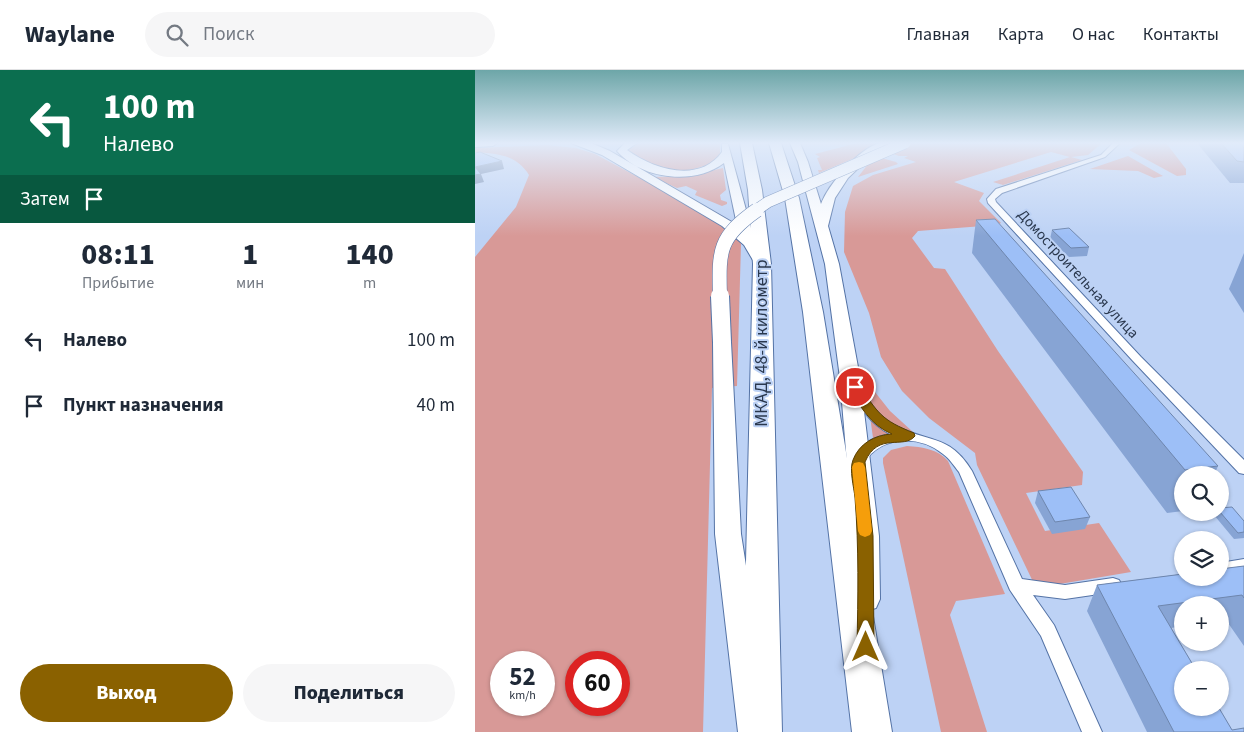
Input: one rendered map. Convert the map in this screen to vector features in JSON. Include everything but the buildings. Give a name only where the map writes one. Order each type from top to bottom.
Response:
[{"type":"highway","name":"МКАД, 48-й километр","points":[[752,174],[762,264],[762,732]]},
{"type":"highway","points":[[784,174],[792,198],[820,360],[872,732]]},
{"type":"main road","points":[[642,174],[727,223],[747,239],[757,252],[762,264]]},
{"type":"main road","points":[[732,174],[747,239]]},
{"type":"main road","points":[[806,174],[832,264],[850,378],[866,536],[866,684]]},
{"type":"main road","points":[[755,732],[728,534],[719,263],[729,234],[737,224],[768,202],[834,174]]},
{"type":"main road","points":[[822,228],[823,210],[832,190],[848,174]]},
{"type":"street","name":"Домостроительная улица","points":[[1050,174],[999,191],[991,199],[992,204],[1244,470]]},
{"type":"street","points":[[850,378],[859,397],[877,420],[909,436],[933,442],[947,448],[958,460],[965,471],[1016,585],[1048,631],[1091,732]]},
{"type":"street","points":[[858,462],[863,451],[873,444],[885,438],[909,436]]},
{"type":"street","points":[[1229,568],[1244,566]]},
{"type":"street","points":[[1016,585],[1065,592],[1130,583]]},
{"type":"shaded area","points":[[528,174],[632,174],[728,219],[723,225],[737,233],[741,244],[737,386],[712,388],[703,732],[475,732],[475,257],[516,207]]},
{"type":"shaded area","points":[[698,174],[724,174],[726,190],[720,195],[721,200],[727,202],[727,204],[722,206],[695,195],[697,191],[686,186],[677,188],[653,177]]},
{"type":"shaded area","points":[[980,174],[954,182],[984,193],[979,201],[1001,223],[996,225],[918,231],[912,238],[934,268],[945,269],[998,351],[1083,472],[1082,485],[1026,493],[1045,531],[1099,523],[1131,572],[1036,588],[977,465],[975,453],[929,418],[902,391],[881,357],[869,313],[844,252],[845,212],[853,186],[873,175]]},
{"type":"shaded area","points":[[1018,174],[1038,174],[1003,185],[993,182]]},
{"type":"shaded area","points":[[1145,174],[1159,174],[1163,176],[1154,178]]},
{"type":"shaded area","points":[[1173,174],[1186,174],[1186,175],[1177,176]]},
{"type":"shaded area","points":[[868,385],[890,411],[913,432],[873,438],[866,387]]},
{"type":"shaded area","points":[[907,446],[935,451],[948,461],[1005,594],[956,601],[950,615],[987,732],[941,732],[883,463],[883,458],[891,450]]},
{"type":"slow traffic","points":[[859,467],[865,531]]},
{"type":"route","points":[[855,387],[859,397],[877,420],[909,436],[885,438],[873,444],[863,451],[858,462],[866,536],[866,647]]}]
